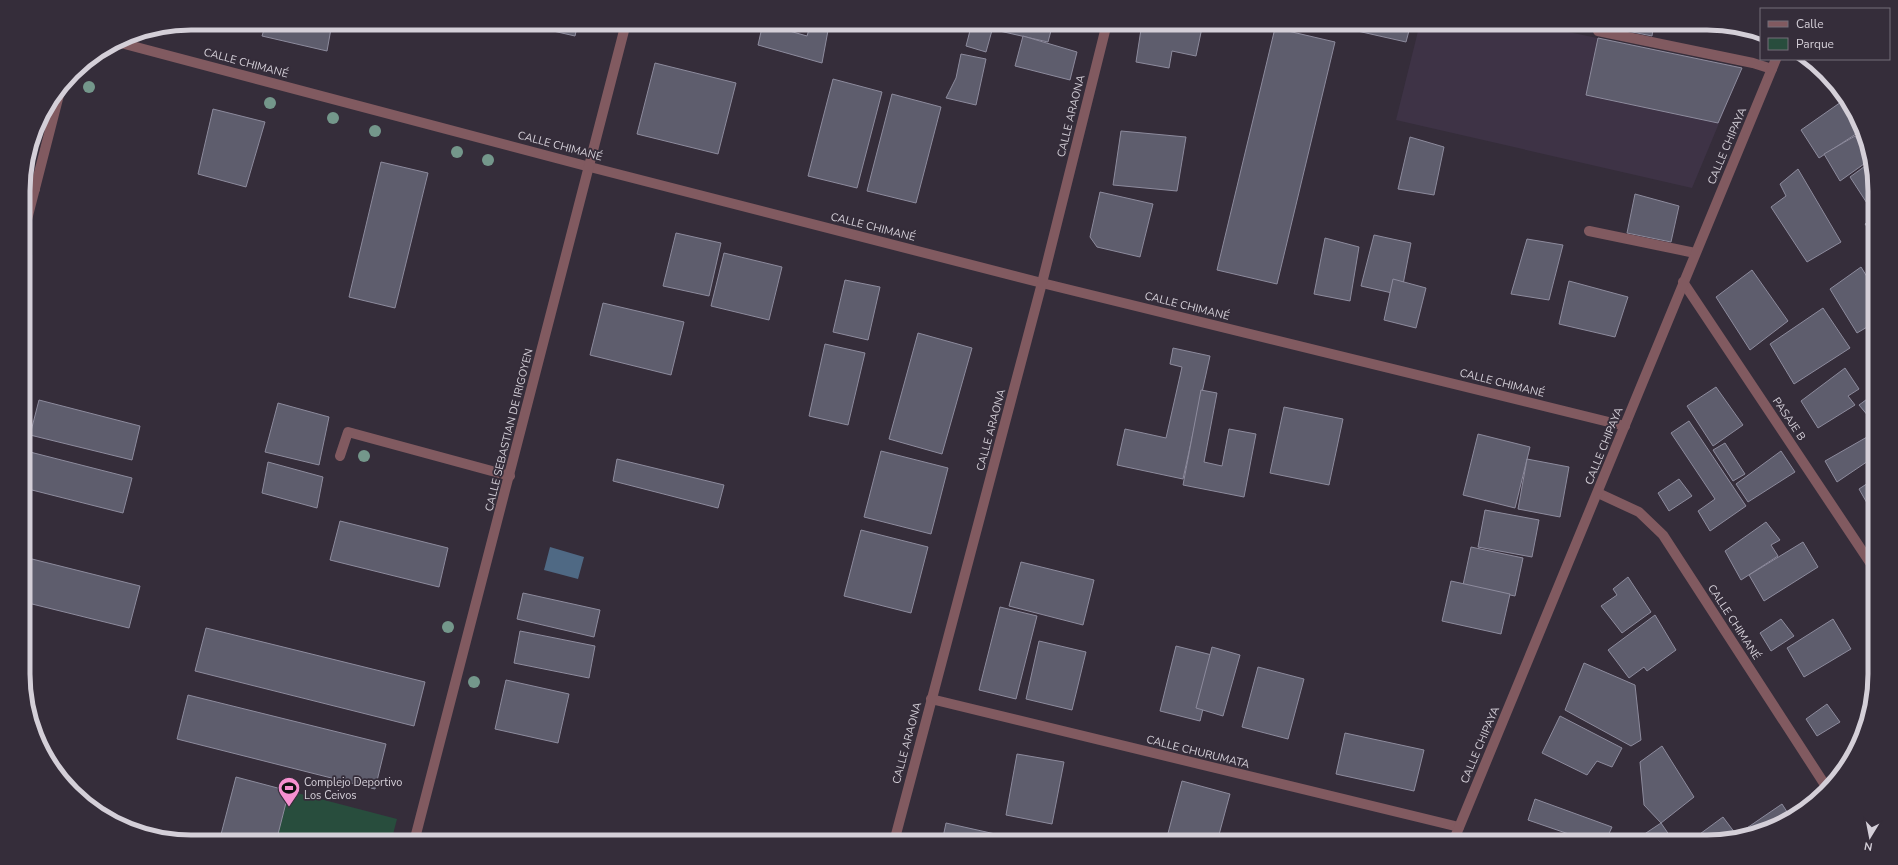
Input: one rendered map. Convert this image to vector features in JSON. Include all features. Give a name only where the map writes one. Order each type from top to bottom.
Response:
[{"type":"street","name":"CALLE SEBASTIAN DE IRIGOYEN","points":[[416,835],[624,30]]},
{"type":"street","name":"CALLE ARAONA","points":[[896,835],[1042,283],[1105,30]]},
{"type":"street","points":[[1598,30],[1753,63],[1772,69]]},
{"type":"street","name":"CALLE CHIMANÉ","points":[[125,44],[590,167],[1042,283],[1626,426]]},
{"type":"street","name":"CALLE CHIPAYA","points":[[1456,835],[1626,426],[1683,282],[1776,60]]},
{"type":"street","points":[[30,210],[57,102]]},
{"type":"street","points":[[30,188],[35,189]]},
{"type":"street","points":[[1589,231],[1695,253]]},
{"type":"street","name":"PASAJE B","points":[[1683,282],[1868,560]]},
{"type":"street","points":[[340,456],[348,432],[510,476]]},
{"type":"street","name":"CALLE CHIMANÉ","points":[[1598,493],[1639,512],[1663,535],[1825,783]]},
{"type":"street","name":"CALLE CHURUMATA","points":[[931,699],[1459,827]]},
{"type":"shaded area","points":[[1418,30],[1559,30],[1742,68],[1692,188],[1396,120]]},
{"type":"green space","name":"Complejo Deportivo Los Ceivos","points":[[236,777],[397,819],[393,835],[221,835]]},
{"type":"water","points":[[550,547],[584,557],[578,579],[544,570]]},
{"type":"building","points":[[264,30],[331,30],[327,51],[262,36]]},
{"type":"building","points":[[549,30],[576,30],[575,36]]},
{"type":"building","points":[[761,30],[786,30],[807,36],[809,30],[828,30],[822,63],[758,45]]},
{"type":"building","points":[[970,30],[992,30],[986,52],[966,46]]},
{"type":"building","points":[[995,30],[1051,30],[1048,42]]},
{"type":"building","points":[[1141,30],[1202,30],[1196,56],[1172,51],[1169,68],[1136,62]]},
{"type":"building","points":[[1275,30],[1284,30],[1335,42],[1277,284],[1217,270]]},
{"type":"building","points":[[1353,30],[1409,30],[1406,42]]},
{"type":"building","points":[[1623,30],[1653,30],[1652,36]]},
{"type":"building","points":[[1023,36],[1077,52],[1070,80],[1015,66]]},
{"type":"building","points":[[1598,38],[1742,68],[1718,123],[1586,95]]},
{"type":"building","points":[[961,54],[986,59],[976,105],[946,98],[956,78]]},
{"type":"building","points":[[655,63],[736,83],[718,154],[637,134]]},
{"type":"building","points":[[833,79],[882,92],[857,188],[808,176]]},
{"type":"building","points":[[892,94],[941,107],[916,203],[867,191]]},
{"type":"building","points":[[1841,102],[1857,133],[1819,158],[1801,130]]},
{"type":"building","points":[[213,109],[265,122],[246,187],[198,174]]},
{"type":"building","points":[[1121,131],[1186,137],[1177,191],[1113,185]]},
{"type":"building","points":[[1855,136],[1863,149],[1866,163],[1840,181],[1824,154]]},
{"type":"building","points":[[1410,137],[1444,147],[1434,195],[1398,189]]},
{"type":"building","points":[[381,162],[428,173],[395,308],[349,297]]},
{"type":"building","points":[[1866,165],[1868,180],[1868,205],[1850,177]]},
{"type":"building","points":[[1798,169],[1841,242],[1807,262],[1771,207],[1786,196],[1780,184]]},
{"type":"building","points":[[1100,192],[1153,204],[1140,257],[1097,247],[1090,237]]},
{"type":"building","points":[[1635,194],[1679,206],[1671,242],[1627,233]]},
{"type":"building","points":[[676,233],[721,243],[709,296],[663,286]]},
{"type":"building","points":[[1374,235],[1411,243],[1401,295],[1361,286]]},
{"type":"building","points":[[1325,238],[1359,247],[1350,301],[1314,294]]},
{"type":"building","points":[[1527,239],[1563,245],[1549,300],[1511,294]]},
{"type":"building","points":[[724,253],[782,267],[769,320],[711,306]]},
{"type":"building","points":[[1861,267],[1868,278],[1868,327],[1857,333],[1830,289]]},
{"type":"building","points":[[1752,270],[1788,321],[1750,350],[1716,297]]},
{"type":"building","points":[[1393,279],[1426,288],[1416,328],[1384,320]]},
{"type":"building","points":[[845,280],[880,287],[868,340],[833,332]]},
{"type":"building","points":[[1569,281],[1628,297],[1615,337],[1559,324]]},
{"type":"building","points":[[603,303],[684,322],[671,375],[590,355]]},
{"type":"building","points":[[1823,308],[1850,348],[1794,384],[1770,344]]},
{"type":"building","points":[[918,333],[972,348],[942,454],[889,439]]},
{"type":"building","points":[[825,344],[865,353],[848,425],[809,416]]},
{"type":"building","points":[[1173,348],[1210,356],[1183,479],[1117,465],[1125,429],[1166,438],[1182,367],[1170,364]]},
{"type":"building","points":[[1845,368],[1859,389],[1848,396],[1855,405],[1818,428],[1801,401]]},
{"type":"building","points":[[1716,387],[1743,425],[1713,446],[1687,406]]},
{"type":"building","points":[[1201,390],[1217,393],[1204,462],[1222,466],[1229,429],[1256,434],[1244,497],[1183,485]]},
{"type":"building","points":[[1868,398],[1868,416],[1859,405]]},
{"type":"building","points":[[39,400],[140,426],[132,460],[30,435]]},
{"type":"building","points":[[278,403],[329,417],[319,465],[265,452]]},
{"type":"building","points":[[1284,407],[1343,419],[1329,485],[1270,473]]},
{"type":"building","points":[[1689,421],[1746,506],[1710,531],[1698,511],[1715,499],[1671,433]]},
{"type":"building","points":[[1478,434],[1530,447],[1515,508],[1463,495]]},
{"type":"building","points":[[1868,436],[1868,461],[1837,482],[1825,461]]},
{"type":"building","points":[[1725,443],[1745,474],[1733,481],[1713,450]]},
{"type":"building","points":[[881,451],[948,468],[931,534],[864,517]]},
{"type":"building","points":[[1781,451],[1795,472],[1748,502],[1736,484]]},
{"type":"building","points":[[30,452],[132,478],[123,513],[30,490]]},
{"type":"building","points":[[617,459],[724,485],[718,508],[613,481]]},
{"type":"building","points":[[1527,459],[1569,467],[1560,517],[1518,509]]},
{"type":"building","points":[[268,462],[323,477],[317,508],[262,493]]},
{"type":"building","points":[[1679,479],[1692,496],[1669,511],[1658,493]]},
{"type":"building","points":[[1868,483],[1868,505],[1859,489]]},
{"type":"building","points":[[1485,510],[1539,520],[1532,557],[1478,547]]},
{"type":"building","points":[[340,521],[448,548],[439,587],[330,560]]},
{"type":"building","points":[[1766,522],[1780,540],[1771,545],[1778,556],[1741,580],[1725,551]]},
{"type":"building","points":[[861,530],[928,547],[911,613],[844,596]]},
{"type":"building","points":[[1803,542],[1818,567],[1764,601],[1749,575]]},
{"type":"building","points":[[1471,547],[1523,558],[1515,596],[1463,585]]},
{"type":"building","points":[[30,558],[140,586],[129,628],[30,603]]},
{"type":"building","points":[[1021,562],[1094,580],[1083,625],[1009,606]]},
{"type":"building","points":[[1628,577],[1651,612],[1622,633],[1601,606],[1617,595],[1613,589]]},
{"type":"building","points":[[1451,581],[1510,594],[1501,634],[1442,621]]},
{"type":"building","points":[[523,593],[600,610],[594,637],[517,619]]},
{"type":"building","points":[[1000,607],[1037,616],[1016,699],[979,690]]},
{"type":"building","points":[[1655,615],[1676,650],[1647,671],[1644,667],[1629,678],[1608,650]]},
{"type":"building","points":[[1781,619],[1794,636],[1771,651],[1760,633]]},
{"type":"building","points":[[1833,619],[1851,649],[1804,677],[1787,648]]},
{"type":"building","points":[[206,628],[425,682],[414,726],[195,671]]},
{"type":"building","points":[[520,631],[595,646],[589,678],[514,663]]},
{"type":"building","points":[[1039,641],[1086,652],[1072,710],[1026,699]]},
{"type":"building","points":[[1176,646],[1216,656],[1200,721],[1160,711]]},
{"type":"building","points":[[1212,647],[1240,655],[1223,716],[1196,708]]},
{"type":"building","points":[[1584,663],[1635,685],[1641,740],[1631,746],[1565,710]]},
{"type":"building","points":[[1258,667],[1304,679],[1288,739],[1242,727]]},
{"type":"building","points":[[506,680],[569,694],[558,743],[495,729]]},
{"type":"building","points":[[188,695],[386,744],[375,789],[177,739]]},
{"type":"building","points":[[1827,704],[1840,722],[1817,736],[1806,719]]},
{"type":"building","points":[[1560,716],[1622,748],[1612,767],[1597,761],[1587,775],[1542,753]]},
{"type":"building","points":[[1345,733],[1424,750],[1414,791],[1336,774]]},
{"type":"building","points":[[1662,746],[1694,797],[1661,823],[1644,805],[1640,762]]},
{"type":"building","points":[[1017,754],[1064,762],[1052,824],[1006,815]]},
{"type":"building","points":[[236,777],[289,791],[278,835],[221,835]]},
{"type":"building","points":[[1182,781],[1230,794],[1219,835],[1168,835]]},
{"type":"building","points":[[1535,799],[1612,827],[1608,835],[1572,835],[1528,820]]},
{"type":"building","points":[[1782,804],[1788,813],[1769,823],[1742,831]]},
{"type":"building","points":[[1723,817],[1735,833],[1718,835],[1699,835]]},
{"type":"building","points":[[946,823],[1000,835],[943,835]]},
{"type":"building","points":[[1661,823],[1669,835],[1643,835]]},
{"type":"place","name":"Complejo Deportivo Los Ceivos","points":[[289,808]]}]
